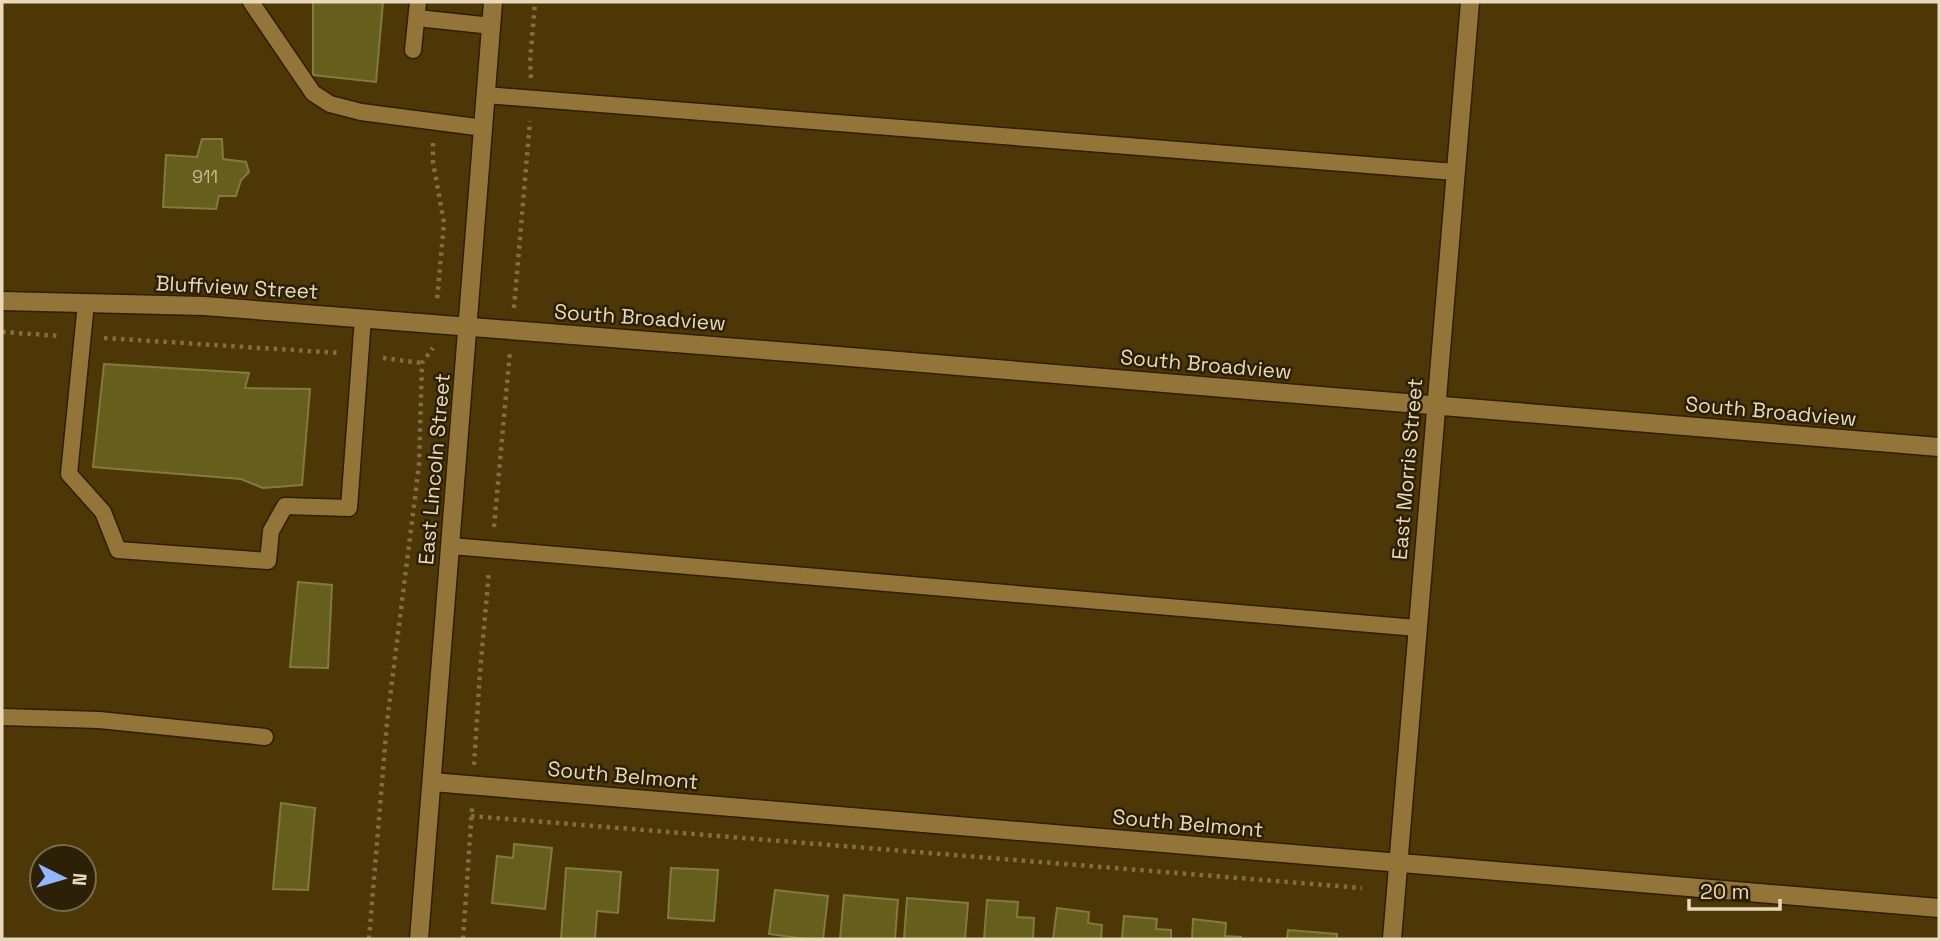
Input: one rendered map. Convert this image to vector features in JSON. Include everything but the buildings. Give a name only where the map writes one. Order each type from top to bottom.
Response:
[{"type":"street","name":"East Lincoln Street","points":[[419,939],[494,2]]},
{"type":"street","name":"East Morris Street","points":[[1392,939],[1470,2]]},
{"type":"street","name":"Bluffview Street","points":[[2,301],[204,306],[468,327]]},
{"type":"street","name":"South Broadview","points":[[468,327],[1939,447]]},
{"type":"street","name":"South Belmont","points":[[432,782],[1939,908]]},
{"type":"lane","points":[[251,2],[313,93],[330,104],[361,113],[484,128]]},
{"type":"lane","points":[[413,50],[417,10],[492,26]]},
{"type":"lane","points":[[486,96],[1455,172]]},
{"type":"lane","points":[[86,303],[69,474],[103,512],[118,550],[268,561],[271,531],[285,506],[349,508],[363,318]]},
{"type":"lane","points":[[451,546],[1417,628]]},
{"type":"lane","points":[[2,717],[99,720],[265,737]]},
{"type":"path","points":[[463,939],[480,672],[531,99],[530,62],[535,2]]},
{"type":"path","points":[[369,939],[387,722],[419,465],[422,363],[433,350],[444,223],[433,162],[432,121]]},
{"type":"path","points":[[2,332],[321,351],[422,363]]},
{"type":"path","points":[[471,817],[1362,888]]}]
